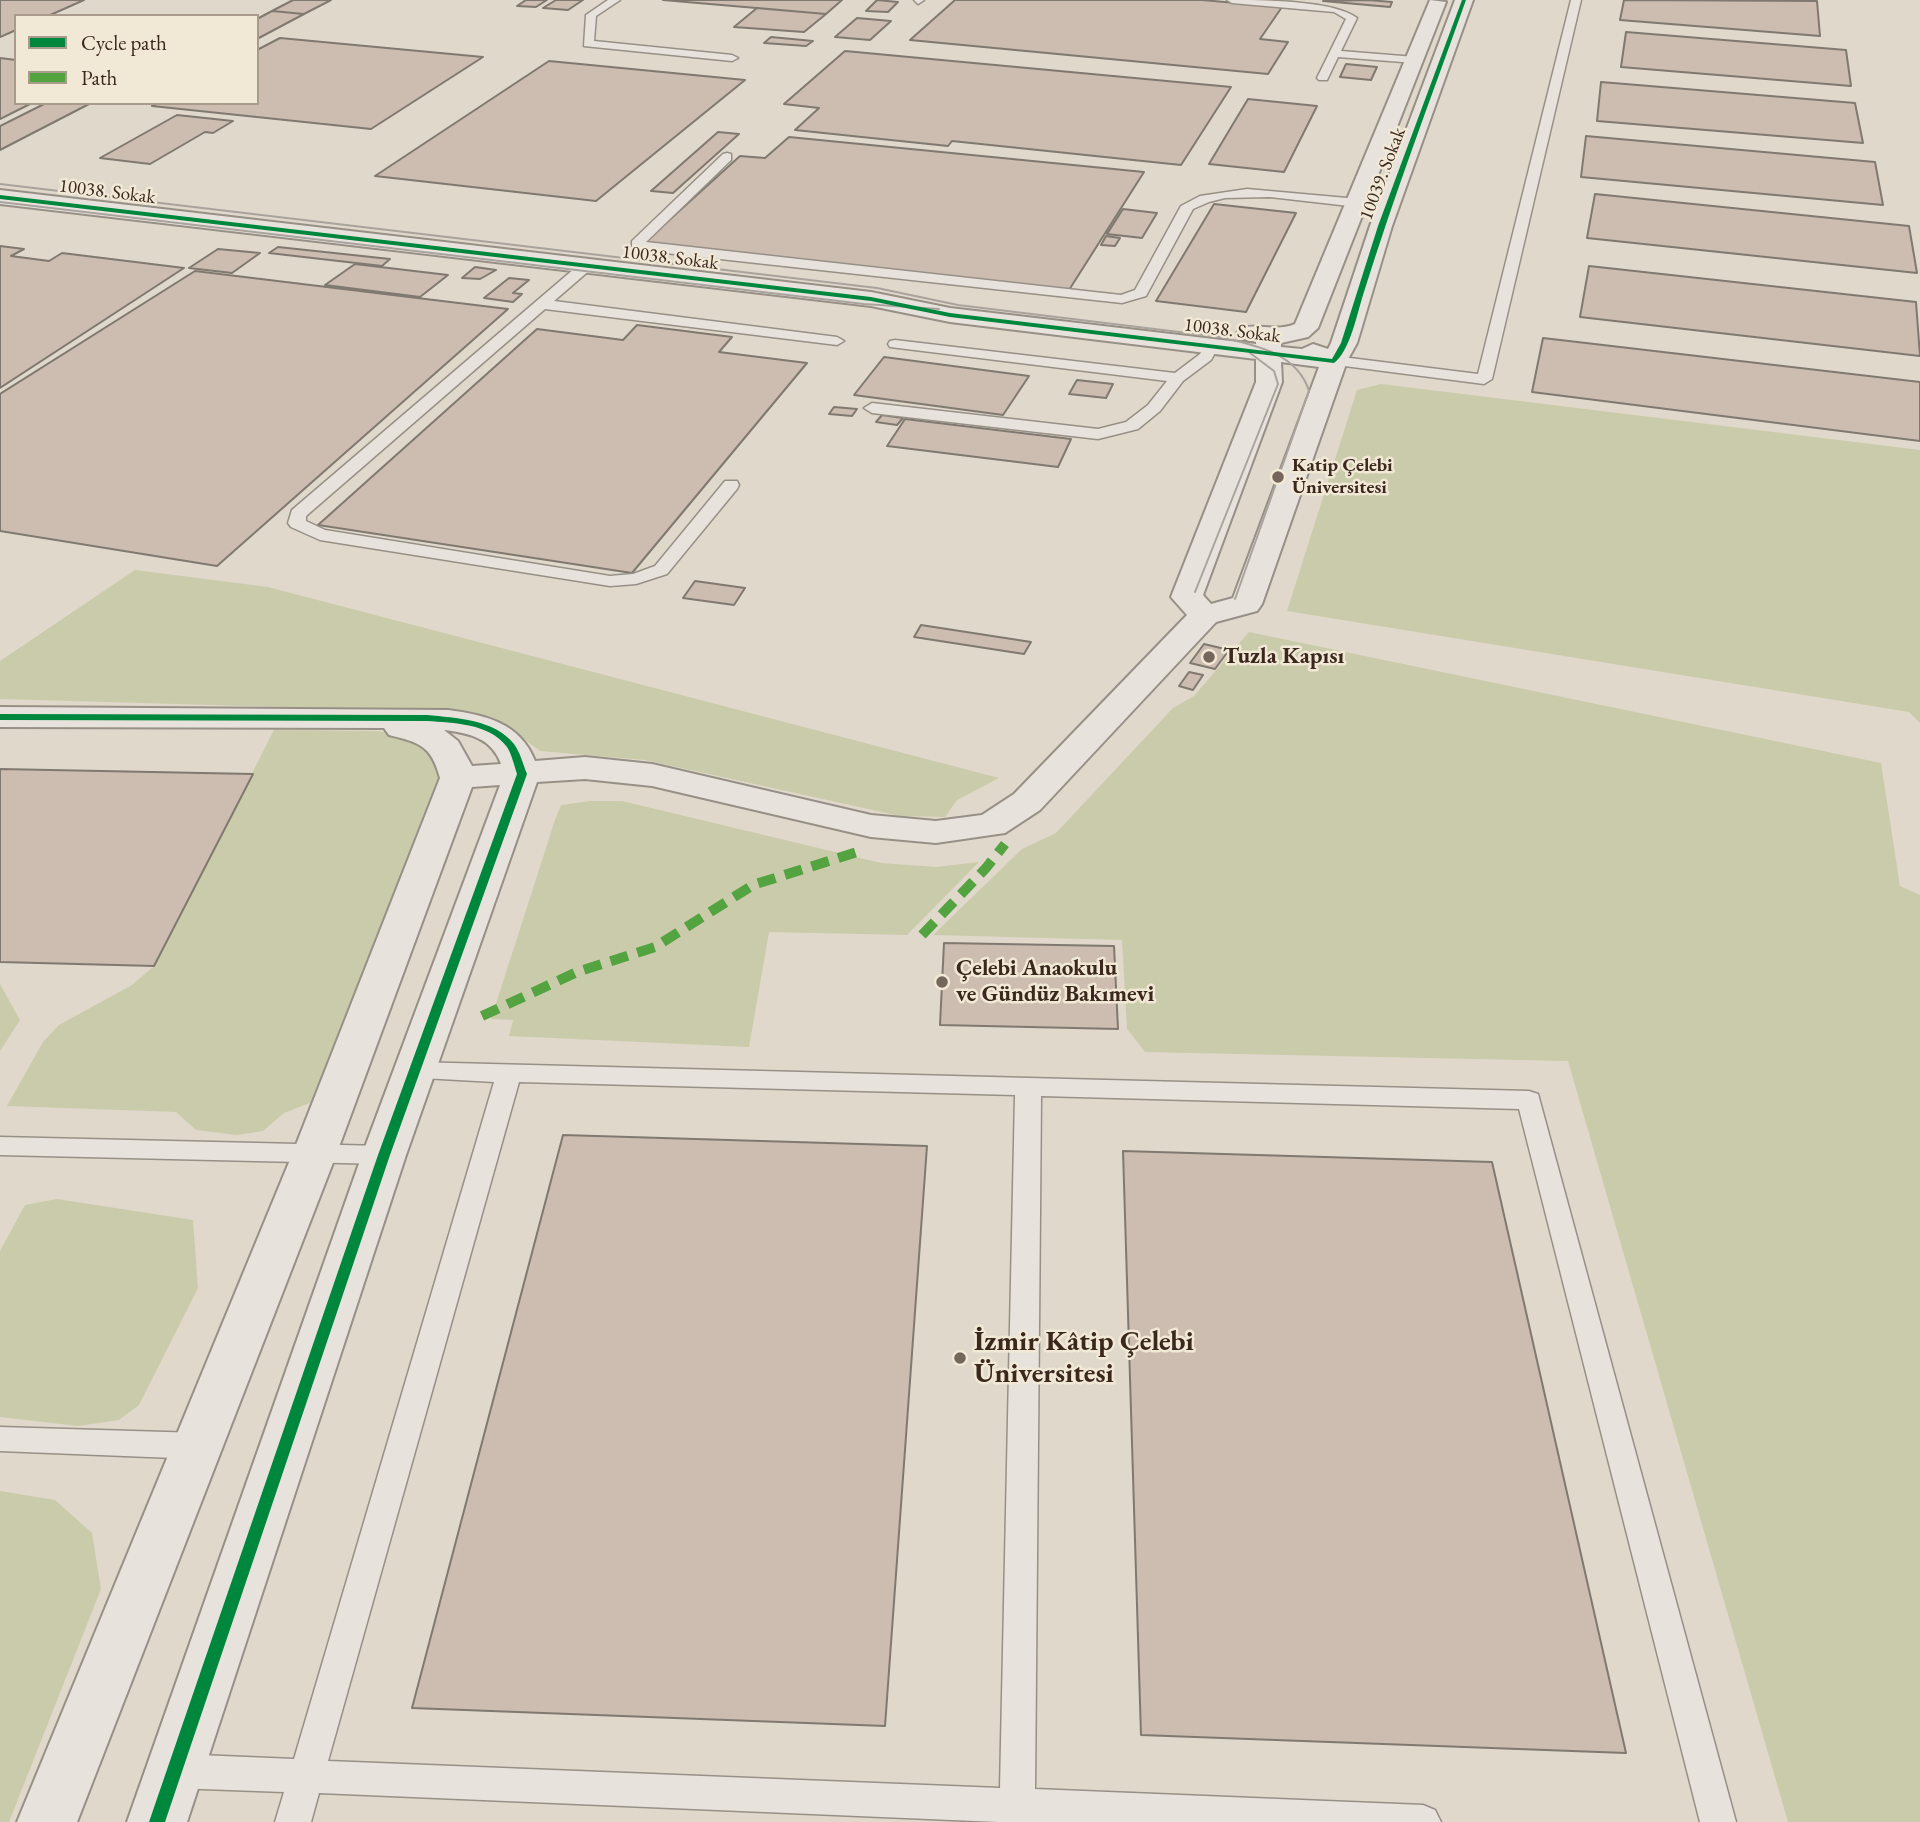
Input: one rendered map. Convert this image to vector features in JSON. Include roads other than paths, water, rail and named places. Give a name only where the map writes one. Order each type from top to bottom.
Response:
[{"type":"street","name":"10039. Sokak","points":[[1267,344],[1306,328],[1438,0]]},
{"type":"street","name":"10039. Sokak","points":[[1205,615],[1246,604],[1344,343],[1381,226],[1464,0]]},
{"type":"street","name":"10038. Sokak","points":[[0,189],[876,294],[963,299],[1267,344]]},
{"type":"street","name":"10038. Sokak","points":[[0,197],[871,299],[950,315],[1212,346],[1267,344]]},
{"type":"street","points":[[458,778],[585,768],[652,775],[872,826],[936,832],[992,825],[1027,802],[1205,615],[1186,597],[1269,382],[1267,344],[1335,361]]},
{"type":"street","points":[[0,717],[427,719],[465,722],[488,729],[510,745],[522,774],[384,1155],[157,1822]]},
{"type":"street","points":[[47,1822],[314,1155],[458,778],[447,747],[435,737],[363,720]]},
{"type":"lane","points":[[615,0],[591,15],[588,44],[732,58]]},
{"type":"lane","points":[[1232,0],[1337,9],[1348,13],[1352,18],[1323,78]]},
{"type":"lane","points":[[1335,361],[1484,379],[1576,0]]},
{"type":"lane","points":[[1336,54],[1415,60]]},
{"type":"lane","points":[[727,158],[637,244],[1122,299],[1141,293],[1188,206],[1199,199],[1216,195],[1257,194],[1358,203]]},
{"type":"lane","points":[[586,266],[298,514],[297,523],[320,535],[610,581],[636,579],[661,570],[731,485]]},
{"type":"lane","points":[[542,304],[837,341]]},
{"type":"lane","points":[[895,344],[1178,378]]},
{"type":"lane","points":[[872,408],[1098,434],[1132,426],[1154,408],[1178,378],[1206,357],[1212,346]]},
{"type":"lane","points":[[414,1071],[1529,1100],[1718,1822]]},
{"type":"lane","points":[[293,1822],[509,1074]]},
{"type":"lane","points":[[1017,1814],[1028,1087]]},
{"type":"lane","points":[[0,1146],[384,1155]]},
{"type":"lane","points":[[0,1439],[199,1446]]},
{"type":"lane","points":[[175,1771],[1017,1814],[1423,1822]]},
{"type":"tram line","points":[[0,184],[877,288],[958,305],[1220,337],[1247,343],[1285,359],[1303,378],[1309,391],[1235,599]]},
{"type":"tram line","points":[[0,202],[864,304],[939,309]]},
{"type":"tram line","points":[[1195,592],[1278,384],[1274,371],[1250,353]]},
{"type":"place","name":"Katip Çelebi Üniversitesi","points":[[1278,477]]},
{"type":"place","name":"Tuzla Kapısı","points":[[1209,657]]},
{"type":"place","name":"Çelebi Anaokulu ve Gündüz Bakımevi","points":[[942,982]]},
{"type":"place","name":"İzmir Kâtip Çelebi Üniversitesi","points":[[960,1358]]}]
